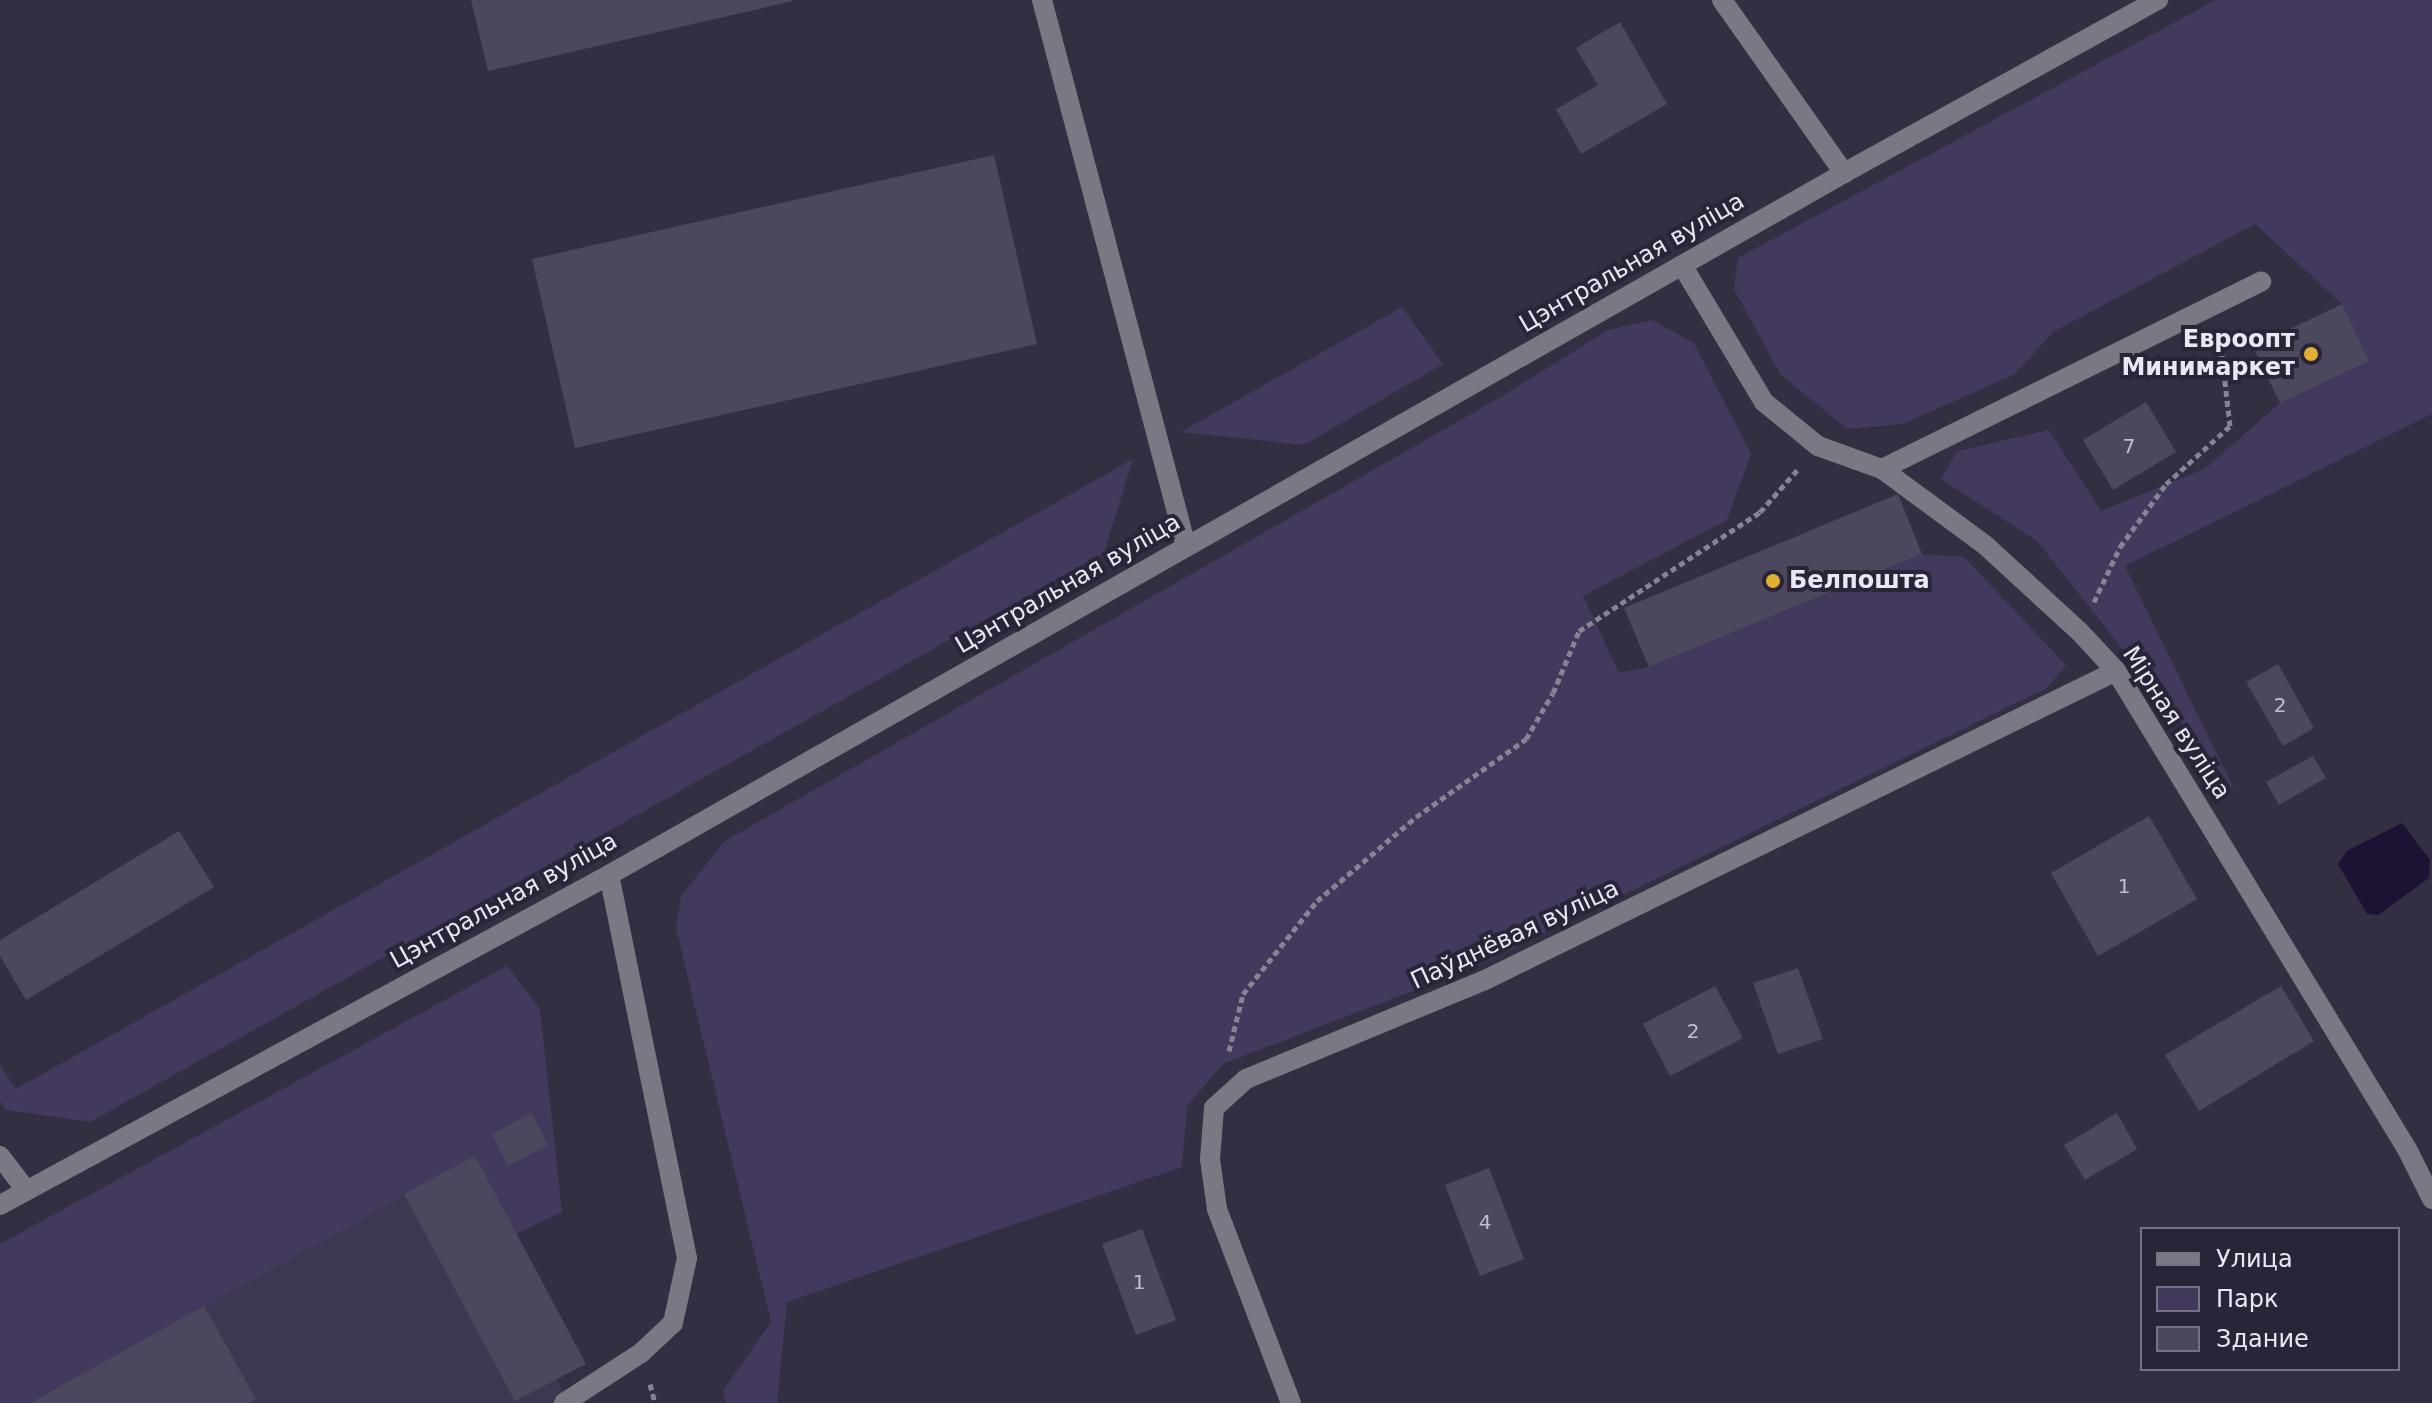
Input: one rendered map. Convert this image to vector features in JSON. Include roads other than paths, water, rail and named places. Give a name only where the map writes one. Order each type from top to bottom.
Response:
[{"type":"street","points":[[1042,0],[1186,546]]},
{"type":"street","points":[[1722,0],[1844,173]]},
{"type":"street","name":"Цэнтральная вуліца","points":[[0,1205],[609,875],[1844,173],[2158,0]]},
{"type":"street","name":"Мірная вуліца","points":[[1682,265],[1764,402],[1818,446],[1882,469],[1985,545],[2079,631],[2116,671],[2407,1149],[2432,1199]]},
{"type":"street","points":[[1882,469],[2261,282]]},
{"type":"street","name":"Паўднёвая вуліца","points":[[1291,1403],[1217,1209],[1210,1159],[1214,1108],[1246,1079],[1483,981],[2116,671]]},
{"type":"street","points":[[564,1403],[641,1353],[673,1323],[687,1258],[609,875]]},
{"type":"street","points":[[0,1156],[26,1190]]},
{"type":"place","name":"Евроопт Минимаркет","points":[[2311,354]]},
{"type":"place","name":"Белпошта","points":[[1773,581]]}]
